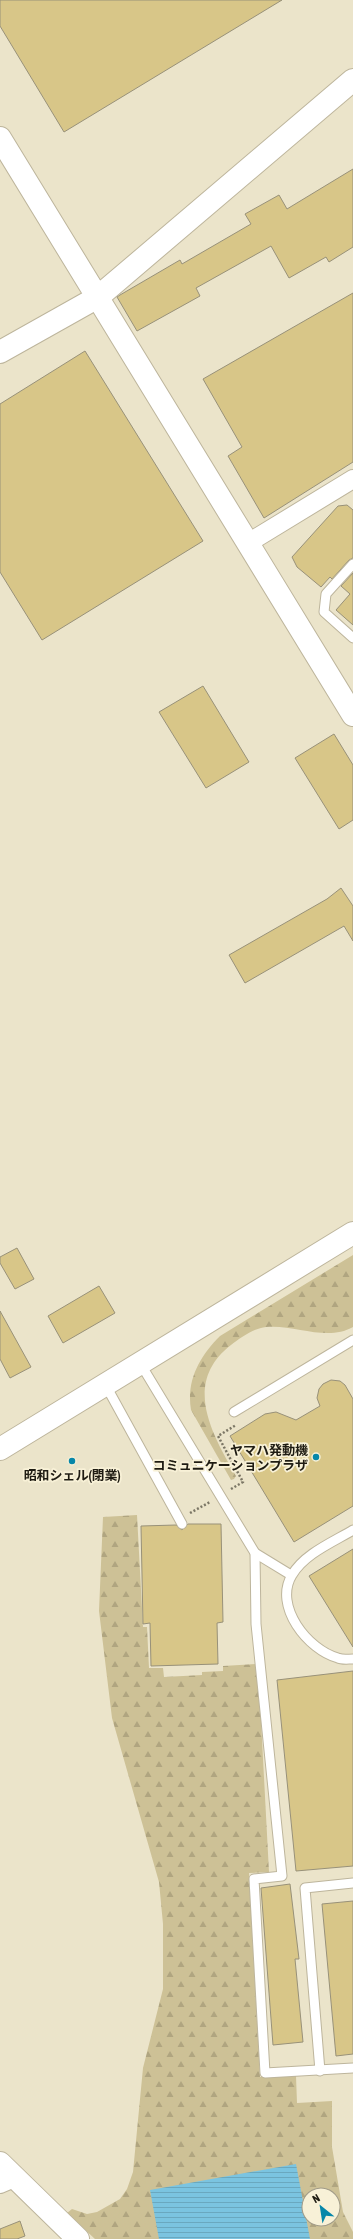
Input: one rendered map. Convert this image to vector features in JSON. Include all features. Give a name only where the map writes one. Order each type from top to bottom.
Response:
[{"type":"street","points":[[0,352],[98,297],[353,80]]},
{"type":"street","points":[[0,138],[353,715]]},
{"type":"street","points":[[248,543],[353,479]]},
{"type":"street","points":[[0,1448],[353,1234]]},
{"type":"street","points":[[5,2175],[78,2239]]},
{"type":"lane","points":[[353,564],[326,594],[324,612],[353,638]]},
{"type":"lane","points":[[234,1412],[353,1340]]},
{"type":"lane","points":[[140,1363],[255,1552],[291,1575]]},
{"type":"lane","points":[[105,1384],[181,1522]]},
{"type":"lane","points":[[353,1530],[306,1559],[291,1575],[286,1595],[291,1614],[302,1632],[316,1647],[338,1658],[353,1659]]},
{"type":"lane","points":[[255,1552],[256,1624],[282,1876],[254,1880],[264,2073],[353,2068]]},
{"type":"lane","points":[[320,2071],[305,1888],[353,1883]]},
{"type":"path","points":[[181,1522],[243,1482],[218,1436],[238,1424]]},
{"type":"green space","points":[[353,1255],[353,1327],[332,1333],[310,1332],[277,1327],[261,1328],[252,1331],[239,1339],[216,1360],[208,1376],[205,1392],[206,1409],[218,1443],[236,1476],[231,1480],[191,1410],[191,1389],[196,1369],[206,1352],[220,1336]]},
{"type":"green space","points":[[137,1515],[143,1627],[147,1627],[149,1668],[163,1668],[164,1677],[202,1675],[202,1672],[223,1671],[223,1666],[258,1664],[269,1872],[249,1873],[260,2077],[296,2076],[297,2103],[332,2101],[332,2147],[339,2187],[301,2187],[301,2227],[341,2227],[341,2200],[343,2212],[353,2232],[353,2239],[95,2239],[67,2213],[72,2209],[87,2214],[97,2212],[120,2199],[127,2189],[133,2172],[143,2068],[163,1989],[163,1924],[159,1882],[112,1718],[99,1611],[103,1517]]},
{"type":"water","points":[[296,2164],[301,2191],[301,2227],[308,2227],[310,2239],[159,2239],[150,2190]]},
{"type":"building","points":[[0,0],[282,0],[64,132],[0,26]]},
{"type":"building","points":[[353,169],[353,247],[329,262],[326,257],[289,278],[271,246],[196,288],[200,296],[137,331],[117,297],[180,260],[182,264],[251,224],[245,214],[279,195],[287,209]]},
{"type":"building","points":[[353,293],[353,462],[264,518],[228,456],[242,447],[203,379]]},
{"type":"building","points":[[85,351],[203,541],[42,640],[0,572],[0,404]]},
{"type":"building","points":[[347,505],[353,510],[353,558],[349,560],[332,579],[330,577],[321,587],[297,567],[292,557],[338,506]]},
{"type":"building","points":[[353,573],[353,625],[336,610],[350,594],[341,586]]},
{"type":"building","points":[[203,686],[249,762],[206,788],[159,712]]},
{"type":"building","points":[[334,734],[353,765],[353,820],[339,829],[295,758]]},
{"type":"building","points":[[341,888],[353,906],[353,941],[344,926],[245,983],[229,955],[327,899]]},
{"type":"building","points":[[17,1248],[34,1279],[15,1289],[0,1263],[0,1257]]},
{"type":"building","points":[[99,1286],[115,1313],[63,1343],[48,1316]]},
{"type":"building","points":[[0,1311],[31,1367],[10,1378],[0,1359]]},
{"type":"building","name":"ヤマハ発動機 コミュニケーションプラザ","points":[[331,1380],[340,1381],[345,1385],[353,1399],[353,1506],[294,1542],[230,1436],[265,1414],[276,1412],[296,1420],[320,1406],[317,1398],[319,1389],[323,1384]]},
{"type":"building","points":[[188,1524],[221,1524],[223,1622],[217,1623],[218,1664],[151,1666],[150,1623],[143,1624],[141,1526],[176,1525],[182,1530]]},
{"type":"building","points":[[353,1549],[353,1647],[309,1576]]},
{"type":"building","points":[[353,1671],[353,1866],[296,1871],[277,1680]]},
{"type":"building","points":[[290,1884],[299,1959],[295,1959],[303,2042],[273,2045],[261,1888]]},
{"type":"building","points":[[353,1901],[353,2054],[336,2056],[322,1904]]},
{"type":"building","points":[[20,2221],[25,2236],[17,2239],[0,2239],[0,2229]]},
{"type":"place","name":"ヤマハ発動機 コミュニケーションプラザ","points":[[316,1457]]},
{"type":"place","name":"昭和シェル(閉業)","points":[[72,1461]]}]
